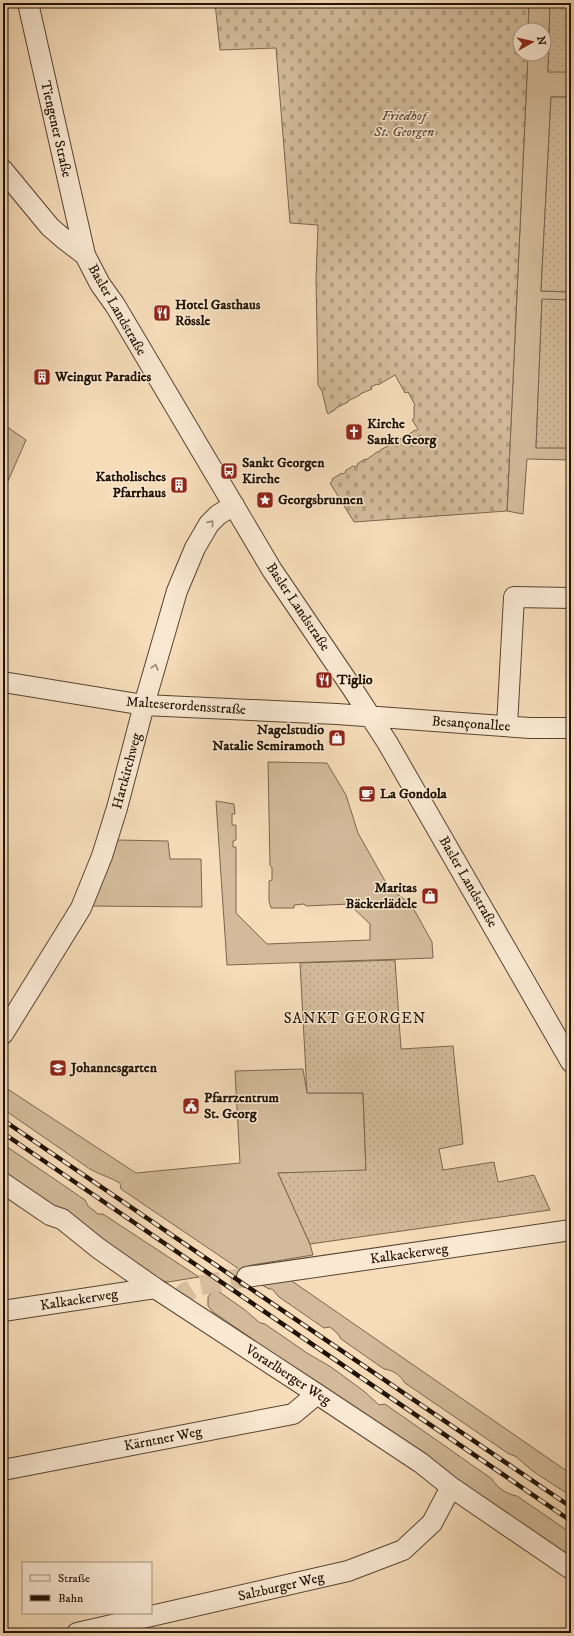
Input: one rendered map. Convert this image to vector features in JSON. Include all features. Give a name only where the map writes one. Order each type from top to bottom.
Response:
[{"type":"street","name":"Tiengener Straße","points":[[28,3],[85,255]]},
{"type":"street","name":"Basler Landstraße","points":[[3,170],[50,227],[64,240],[85,255],[100,284],[115,305],[150,367],[289,596],[371,717],[430,816],[571,1062]]},
{"type":"street","name":"Hartkirchweg","points":[[3,1034],[82,908],[102,856],[117,808],[144,705],[177,590],[195,548],[210,524],[218,515],[234,505]]},
{"type":"street","points":[[507,726],[514,597],[571,598]]},
{"type":"street","name":"Malteserordensstraße","points":[[3,682],[144,705],[371,717]]},
{"type":"street","name":"Besançonallee","points":[[371,717],[507,726],[571,728]]},
{"type":"street","name":"Vorarlberger Weg","points":[[3,1183],[50,1215],[62,1220],[98,1248],[155,1288],[421,1463],[451,1487],[571,1569]]},
{"type":"street","name":"Kalkackerweg","points":[[247,1277],[571,1230]]},
{"type":"street","name":"Kalkackerweg","points":[[3,1311],[155,1288]]},
{"type":"street","name":"Kärntner Weg","points":[[3,1470],[293,1414],[317,1394]]},
{"type":"street","name":"Salzburger Weg","points":[[78,1633],[348,1571],[376,1561],[403,1550],[432,1523],[451,1487]]},
{"type":"green space","name":"Friedhof St. Georgen","points":[[215,3],[529,3],[528,22],[512,22],[512,62],[528,62],[507,511],[354,522],[330,483],[333,480],[332,479],[342,473],[343,474],[353,466],[355,467],[358,465],[357,464],[365,459],[366,460],[377,452],[380,452],[380,450],[400,438],[401,440],[415,430],[416,431],[418,429],[412,420],[414,419],[415,405],[408,392],[405,393],[395,375],[378,385],[377,384],[371,387],[372,389],[360,394],[328,414],[322,391],[318,385],[316,280],[318,225],[290,223],[276,48],[220,50]]},
{"type":"green space","points":[[529,3],[550,3],[549,22],[528,22]]},
{"type":"green space","points":[[550,3],[571,3],[571,72],[548,72],[548,62],[552,62],[552,22],[549,22]]},
{"type":"green space","points":[[528,62],[548,62],[548,71],[571,72],[571,97],[551,97],[541,291],[571,292],[571,300],[542,300],[536,447],[571,448],[571,460],[527,459],[523,514],[507,511]]},
{"type":"green space","points":[[551,97],[571,97],[571,292],[541,291]]},
{"type":"green space","points":[[542,299],[571,300],[571,448],[536,448]]},
{"type":"green space","points":[[3,424],[26,440],[4,490],[3,490]]},
{"type":"green space","points":[[268,762],[327,763],[346,795],[358,833],[389,888],[408,902],[416,913],[432,942],[433,958],[227,965],[216,801],[234,804],[235,814],[232,814],[232,825],[236,825],[236,840],[233,841],[233,847],[236,847],[236,913],[267,944],[370,940],[370,924],[349,904],[306,906],[304,904],[294,905],[294,908],[271,908],[269,901],[269,881],[272,880],[272,868],[270,865]]},
{"type":"green space","points":[[117,840],[168,841],[170,859],[201,859],[202,907],[89,906]]},
{"type":"green space","points":[[395,960],[401,1049],[453,1046],[463,1144],[439,1149],[443,1170],[494,1162],[498,1182],[534,1175],[550,1210],[310,1244],[278,1173],[366,1170],[363,1093],[307,1093],[300,963]]},
{"type":"green space","points":[[303,1069],[307,1093],[363,1093],[366,1171],[278,1173],[310,1244],[313,1255],[252,1265],[239,1269],[121,1189],[120,1183],[90,1169],[3,1109],[3,1086],[136,1173],[240,1163],[235,1071]]},
{"type":"green space","points":[[3,1144],[85,1200],[88,1206],[98,1214],[103,1214],[199,1277],[168,1282],[163,1281],[3,1171]]},
{"type":"green space","points":[[289,1279],[571,1474],[571,1496],[534,1472],[515,1456],[509,1454],[405,1383],[396,1373],[384,1369],[341,1339],[330,1327],[324,1328],[279,1297],[272,1289],[260,1284]]},
{"type":"green space","points":[[218,1291],[245,1310],[260,1323],[265,1324],[307,1353],[331,1367],[365,1392],[379,1405],[385,1404],[492,1479],[496,1485],[503,1490],[517,1496],[571,1533],[571,1557],[213,1312],[208,1306],[208,1297],[211,1293]]},
{"type":"tunnel","points":[[178,1303],[185,1293],[196,1286],[247,1277]]},
{"type":"railway","points":[[3,1120],[571,1507]]},
{"type":"railway","points":[[3,1133],[571,1521]]},
{"type":"place","name":"Hotel Gasthaus Rössle","points":[[162,313]]},
{"type":"place","name":"Weingut Paradies","points":[[42,377]]},
{"type":"place","name":"Kirche Sankt Georg","points":[[354,432]]},
{"type":"place","name":"Sankt Georgen Kirche","points":[[229,471]]},
{"type":"place","name":"Katholisches Pfarrhaus","points":[[179,485]]},
{"type":"place","name":"Georgsbrunnen","points":[[265,500]]},
{"type":"place","name":"Tiglio","points":[[324,680]]},
{"type":"place","name":"Nagelstudio Natalie Semiramoth","points":[[337,738]]},
{"type":"place","name":"La Gondola","points":[[367,794]]},
{"type":"place","name":"Maritas Bäckerlädele","points":[[430,896]]},
{"type":"place","name":"Johannesgarten","points":[[58,1068]]},
{"type":"place","name":"Pfarrzentrum St. Georg","points":[[191,1106]]},
{"type":"district","name":"SANKT GEORGEN","points":[[355,1018]]}]
